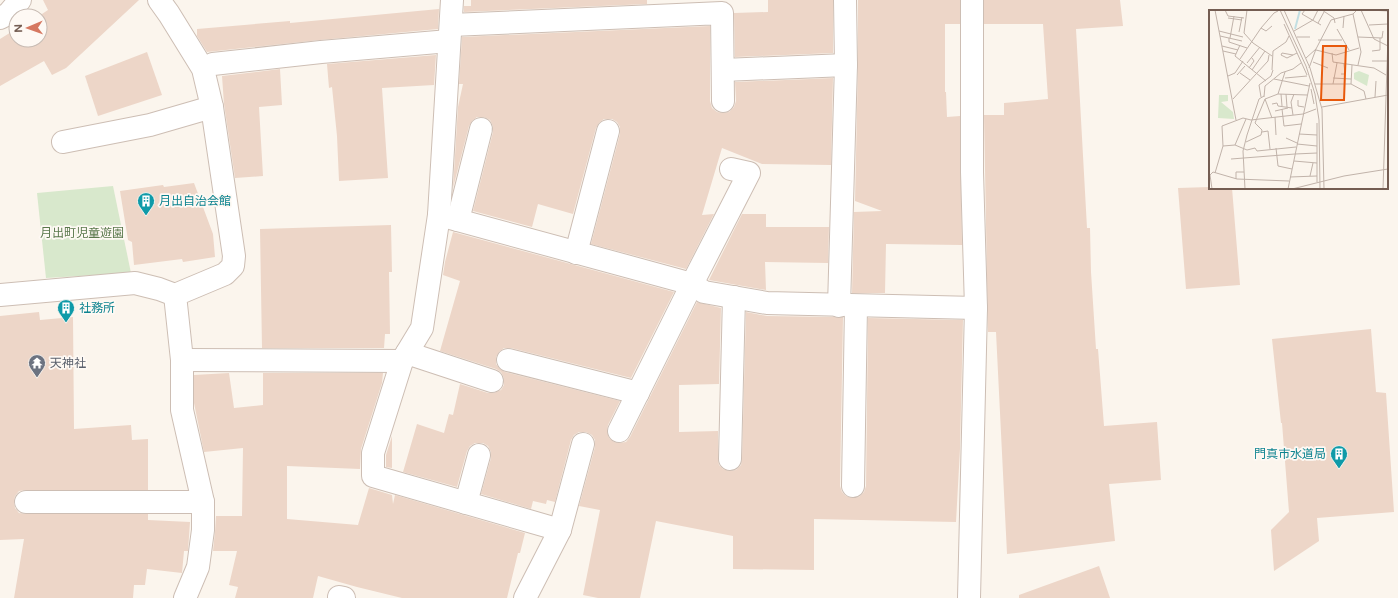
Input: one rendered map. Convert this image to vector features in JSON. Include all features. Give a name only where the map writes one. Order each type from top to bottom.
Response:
[{"type":"street","points":[[0,18],[8,14],[20,0]]},
{"type":"street","points":[[0,295],[135,284],[159,289],[174,295],[225,274],[233,266],[234,256],[212,107],[203,69],[159,0]]},
{"type":"street","points":[[449,217],[450,33],[452,0]]},
{"type":"street","points":[[845,0],[848,306],[853,486]]},
{"type":"street","points":[[969,598],[976,308],[972,172],[972,0]]},
{"type":"street","points":[[213,64],[321,52],[450,33],[722,13],[723,101]]},
{"type":"street","points":[[723,70],[846,64]]},
{"type":"street","points":[[63,142],[150,125],[212,107]]},
{"type":"street","points":[[481,129],[449,217],[422,328],[404,357],[373,453],[373,476],[560,530]]},
{"type":"street","points":[[576,253],[608,131]]},
{"type":"street","points":[[619,431],[748,173]]},
{"type":"street","points":[[449,217],[692,284],[704,292],[767,303],[976,308]]},
{"type":"street","points":[[174,295],[182,360],[182,410],[203,502],[203,530],[198,566],[185,598]]},
{"type":"street","points":[[730,458],[734,297]]},
{"type":"street","points":[[182,360],[404,357],[492,381]]},
{"type":"street","points":[[508,360],[638,394]]},
{"type":"street","points":[[525,598],[560,530],[583,444]]},
{"type":"street","points":[[466,503],[479,455]]},
{"type":"street","points":[[26,502],[203,502]]},
{"type":"green space","name":"月出町児童遊園","points":[[113,186],[131,273],[46,278],[37,193]]},
{"type":"building","points":[[43,0],[139,0],[66,68],[52,75],[44,61],[0,86],[0,39],[8,34],[8,48],[48,48],[47,8]]},
{"type":"building","points":[[471,0],[647,0],[647,4],[464,12],[464,6],[471,6]]},
{"type":"building","points":[[768,0],[833,0],[833,53],[735,57],[734,13],[768,12]]},
{"type":"building","points":[[858,0],[960,0],[960,24],[945,24],[945,92],[947,117],[960,116],[962,245],[886,244],[885,293],[852,293],[854,212],[882,211],[855,201]]},
{"type":"building","points":[[984,0],[1120,0],[1123,26],[1076,29],[1087,228],[1090,228],[1096,349],[1098,349],[1104,426],[1157,422],[1161,480],[1109,484],[1115,541],[1007,554],[996,332],[988,332],[984,115],[1004,115],[1004,103],[1048,99],[1043,24],[984,24]]},
{"type":"building","points":[[439,9],[438,29],[207,52],[197,36],[197,29],[290,21],[290,23]]},
{"type":"building","points":[[710,26],[710,101],[712,108],[717,112],[729,112],[734,107],[736,101],[735,82],[833,78],[831,165],[762,164],[722,148],[702,215],[714,214],[686,269],[591,244],[620,134],[620,127],[617,122],[612,119],[604,119],[596,128],[573,214],[538,204],[532,227],[473,211],[493,132],[493,126],[490,120],[484,117],[477,117],[469,126],[453,188],[458,107],[463,84],[459,84],[462,37]]},
{"type":"building","points":[[147,52],[162,95],[98,116],[85,76]]},
{"type":"building","points":[[436,55],[434,85],[382,88],[388,178],[339,181],[337,136],[332,87],[329,88],[327,64]]},
{"type":"building","points":[[280,69],[282,105],[259,107],[263,176],[235,178],[224,104],[222,76]]},
{"type":"building","points":[[194,183],[213,234],[215,257],[183,262],[182,259],[134,265],[132,242],[128,240],[120,191],[163,185],[164,187]]},
{"type":"building","points":[[1209,187],[1209,189],[1232,189],[1240,285],[1186,289],[1178,188]]},
{"type":"building","points":[[742,214],[766,214],[766,227],[829,227],[828,263],[765,262],[766,290],[709,280]]},
{"type":"building","points":[[391,225],[392,272],[389,272],[390,334],[385,334],[384,348],[262,348],[260,229]]},
{"type":"building","points":[[453,232],[674,292],[631,378],[511,348],[504,348],[496,357],[496,364],[505,372],[620,401],[608,425],[607,431],[609,438],[614,442],[626,442],[630,437],[697,302],[721,308],[719,384],[679,385],[679,432],[718,431],[719,465],[723,469],[729,471],[736,470],[741,465],[742,459],[746,312],[767,316],[843,317],[840,486],[842,492],[846,496],[852,498],[859,497],[864,492],[866,486],[868,318],[963,320],[960,449],[956,522],[814,519],[814,570],[733,569],[733,536],[656,521],[640,598],[598,598],[583,595],[600,510],[579,506],[595,447],[595,440],[592,435],[586,432],[579,432],[574,435],[571,440],[555,502],[547,500],[546,504],[533,501],[531,509],[481,494],[491,458],[491,452],[488,446],[483,443],[475,443],[470,446],[467,451],[457,487],[403,472],[417,424],[444,433],[449,414],[453,415],[460,384],[488,393],[494,393],[501,390],[504,385],[504,378],[501,372],[496,369],[440,351],[460,281],[443,275]]},
{"type":"building","points":[[39,312],[40,320],[73,317],[74,429],[131,425],[132,440],[148,439],[148,490],[26,490],[19,491],[15,496],[15,508],[19,513],[26,514],[148,514],[148,520],[190,522],[188,551],[184,551],[182,573],[147,569],[145,585],[134,585],[133,598],[14,598],[24,539],[0,540],[0,316]]},
{"type":"building","name":"門真市水道局","points":[[1371,329],[1376,392],[1386,393],[1394,512],[1317,518],[1319,541],[1274,571],[1271,530],[1289,512],[1282,423],[1272,339]]},
{"type":"building","points":[[229,373],[234,408],[263,405],[263,373],[383,373],[382,383],[361,449],[360,469],[287,466],[287,519],[358,525],[369,488],[392,495],[393,504],[395,495],[525,533],[520,553],[518,553],[507,598],[402,598],[318,576],[313,598],[235,598],[238,587],[229,585],[237,551],[213,551],[216,516],[242,516],[243,448],[204,452],[194,403],[194,375]]},
{"type":"building","points":[[392,436],[392,468],[386,467],[386,455]]},
{"type":"building","points":[[1099,566],[1110,598],[1019,598],[1019,595]]},
{"type":"place","name":"月出自治会館","points":[[146,216]]},
{"type":"place","name":"社務所","points":[[66,323]]},
{"type":"place","name":"天神社","points":[[37,378]]},
{"type":"place","name":"門真市水道局","points":[[1339,469]]}]
